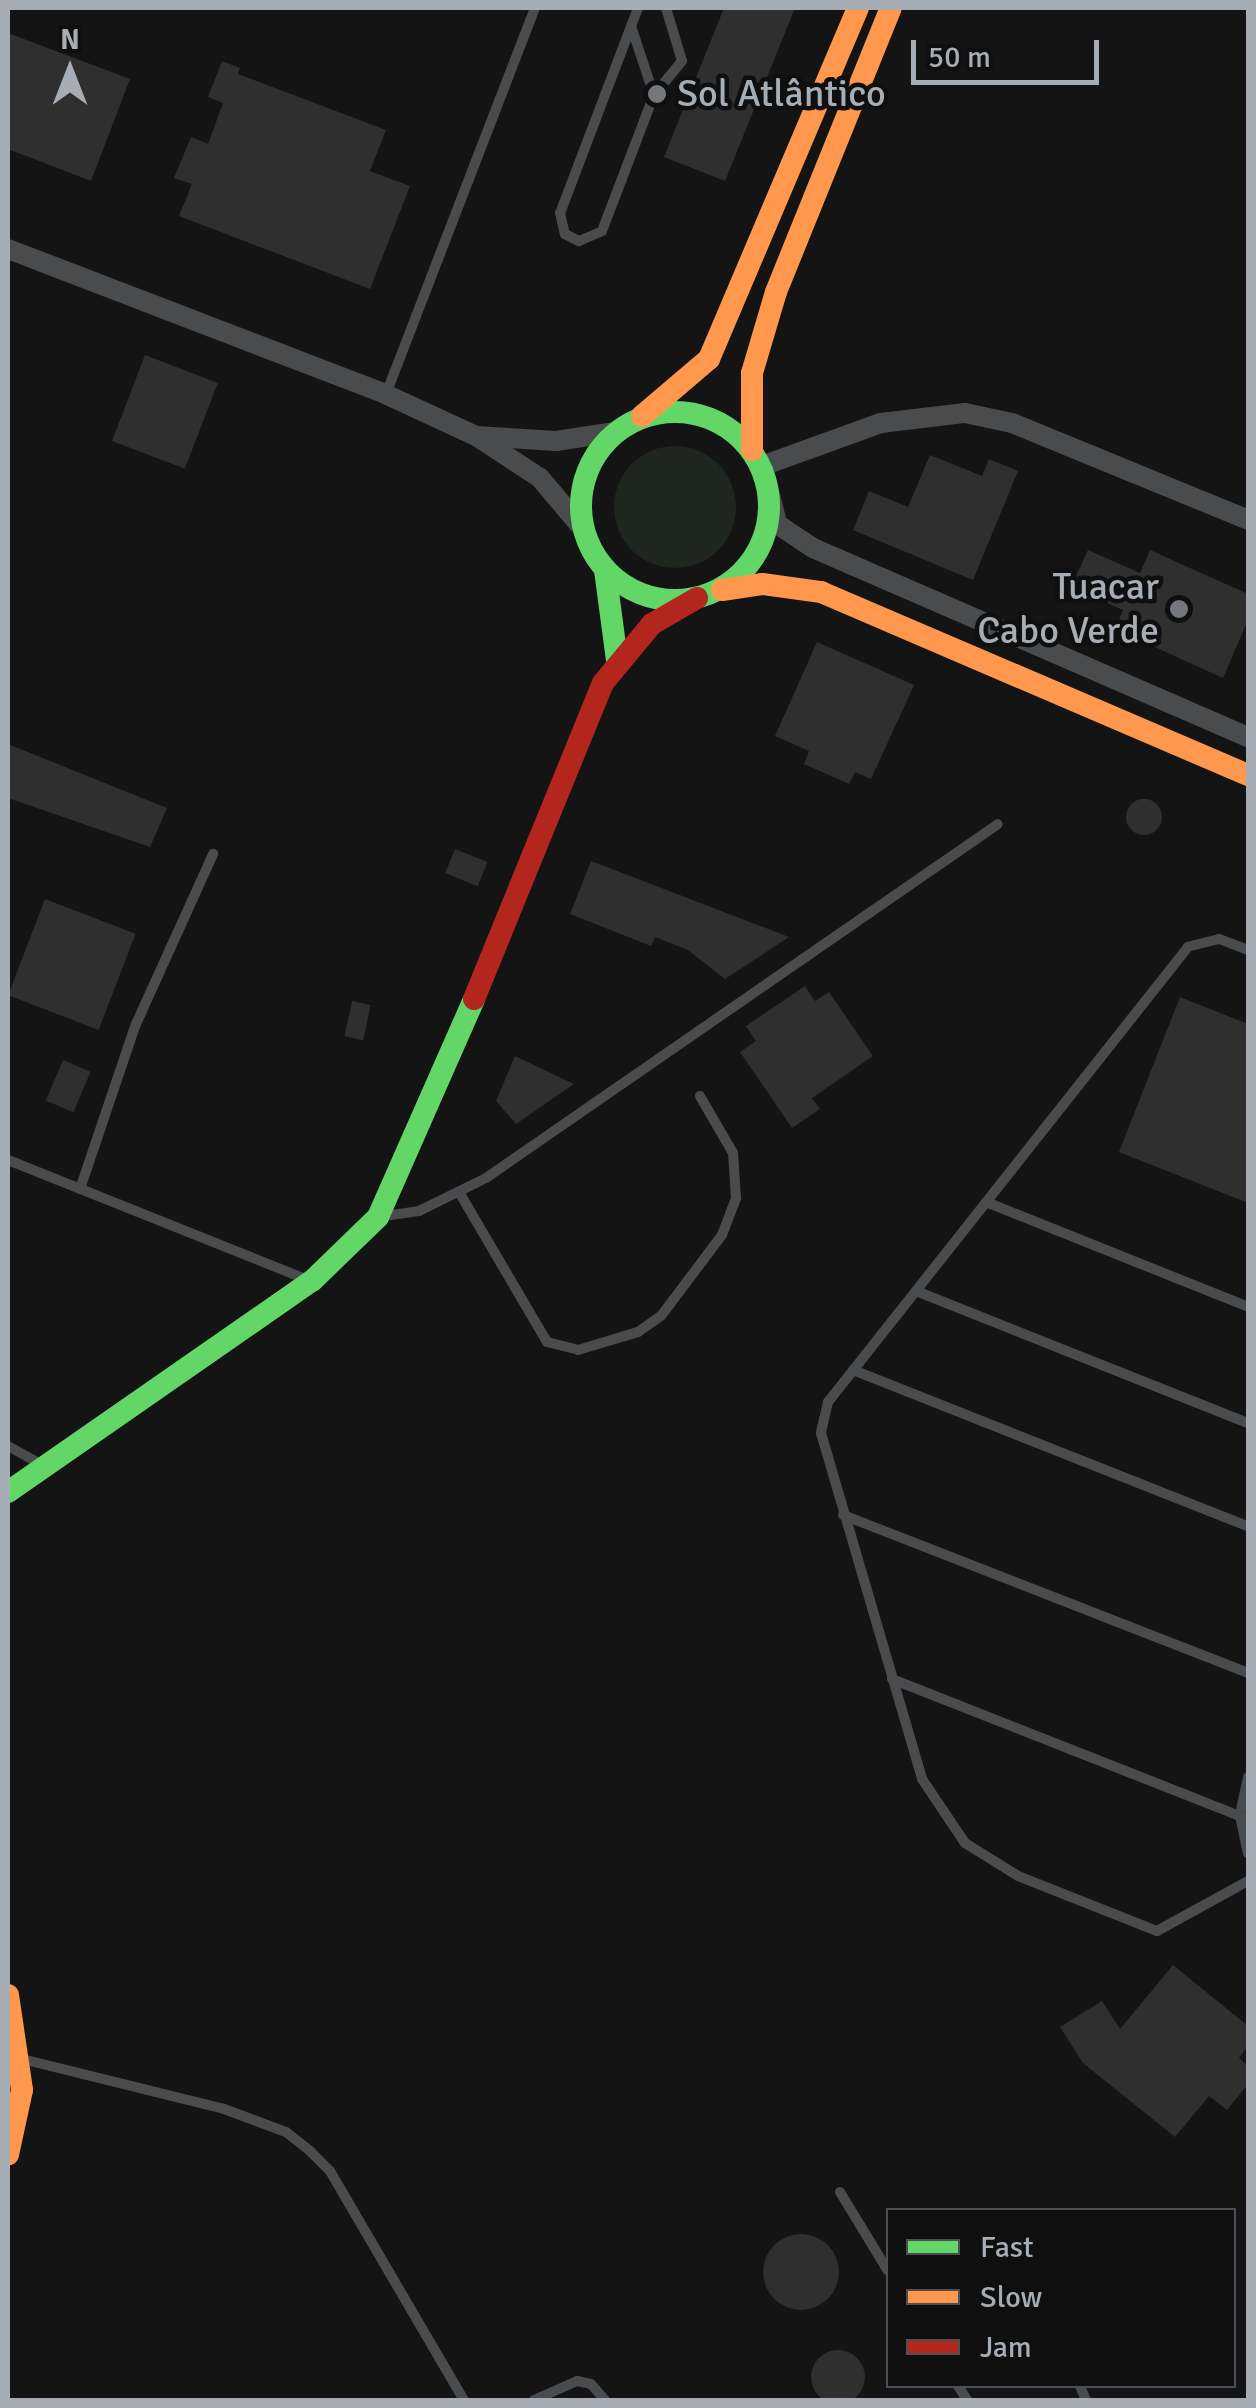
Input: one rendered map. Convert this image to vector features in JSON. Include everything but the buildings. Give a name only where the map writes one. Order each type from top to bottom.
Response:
[{"type":"main road","points":[[617,660],[605,570],[582,529],[584,476],[615,432],[642,416],[709,359],[749,276],[858,8]]},
{"type":"main road","points":[[720,590],[760,548],[769,490],[757,458],[752,373],[776,292],[891,8]]},
{"type":"main road","points":[[642,416],[703,415],[730,428],[757,458]]},
{"type":"main road","points":[[605,570],[648,596],[697,598]]},
{"type":"main road","points":[[8,1492],[41,1464],[312,1282],[378,1217],[430,1111],[617,660],[652,624],[697,598],[720,590],[762,584],[820,592],[1248,775]]},
{"type":"main road","points":[[8,1995],[19,2122],[8,2155]]},
{"type":"street","points":[[8,249],[385,394],[476,436],[540,478],[582,529]]},
{"type":"street","points":[[757,458],[881,423],[965,413],[1012,423],[1248,520]]},
{"type":"street","points":[[476,436],[556,442],[615,432]]},
{"type":"street","points":[[769,490],[777,524],[812,548],[1248,737]]},
{"type":"lane","points":[[385,394],[535,8]]},
{"type":"lane","points":[[638,8],[560,213],[570,238],[588,241],[602,231],[654,95],[682,61],[666,8]]},
{"type":"lane","points":[[630,26],[654,95]]},
{"type":"lane","points":[[378,1217],[418,1210],[460,1192],[998,824]]},
{"type":"lane","points":[[80,1189],[136,1024],[213,854]]},
{"type":"lane","points":[[1248,950],[1219,939],[1188,947],[828,1402],[821,1433],[922,1779],[950,1828],[980,1856],[1157,1932],[1248,1881]]},
{"type":"lane","points":[[460,1192],[547,1342],[578,1350],[638,1332],[661,1316],[722,1235],[736,1198],[733,1153],[700,1096]]},
{"type":"lane","points":[[8,1160],[312,1282]]},
{"type":"lane","points":[[986,1202],[1248,1307]]},
{"type":"lane","points":[[916,1290],[1248,1423]]},
{"type":"lane","points":[[854,1370],[1248,1526]]},
{"type":"lane","points":[[8,1446],[41,1464]]},
{"type":"lane","points":[[843,1515],[1248,1673]]},
{"type":"lane","points":[[892,1679],[1244,1817]]},
{"type":"lane","points":[[1248,1778],[1244,1817],[1248,1854]]},
{"type":"lane","points":[[14,2060],[224,2109],[298,2142],[330,2170],[464,2400]]},
{"type":"lane","points":[[840,2192],[886,2268]]},
{"type":"lane","points":[[534,2400],[577,2381],[590,2384],[605,2400]]},
{"type":"shaded area","points":[[675,446],[698,451],[718,464],[731,484],[736,507],[731,530],[718,550],[698,563],[675,568],[652,563],[632,550],[619,530],[614,507],[619,484],[632,464],[652,451]]},
{"type":"traffic: fast","points":[[675,412],[711,419],[742,439],[762,470],[769,506],[762,542],[742,573],[711,593],[675,600],[639,593],[608,573],[588,542],[581,506],[588,470],[608,439],[639,419],[675,412]]},
{"type":"traffic: fast","points":[[605,570],[617,660]]},
{"type":"traffic: fast","points":[[8,1492],[312,1281],[378,1217],[474,999]]},
{"type":"traffic: slow","points":[[642,416],[709,359],[858,8]]},
{"type":"traffic: slow","points":[[752,450],[752,373],[776,292],[891,8]]},
{"type":"traffic: slow","points":[[722,590],[762,584],[821,592],[1248,775]]},
{"type":"traffic: slow","points":[[8,1995],[22,2090],[8,2155]]},
{"type":"traffic: jam","points":[[474,999],[603,683],[652,624],[697,598]]},
{"type":"place","name":"Sol Atlântico","points":[[657,94]]},
{"type":"place","name":"Tuacar Cabo Verde","points":[[1179,609]]}]
